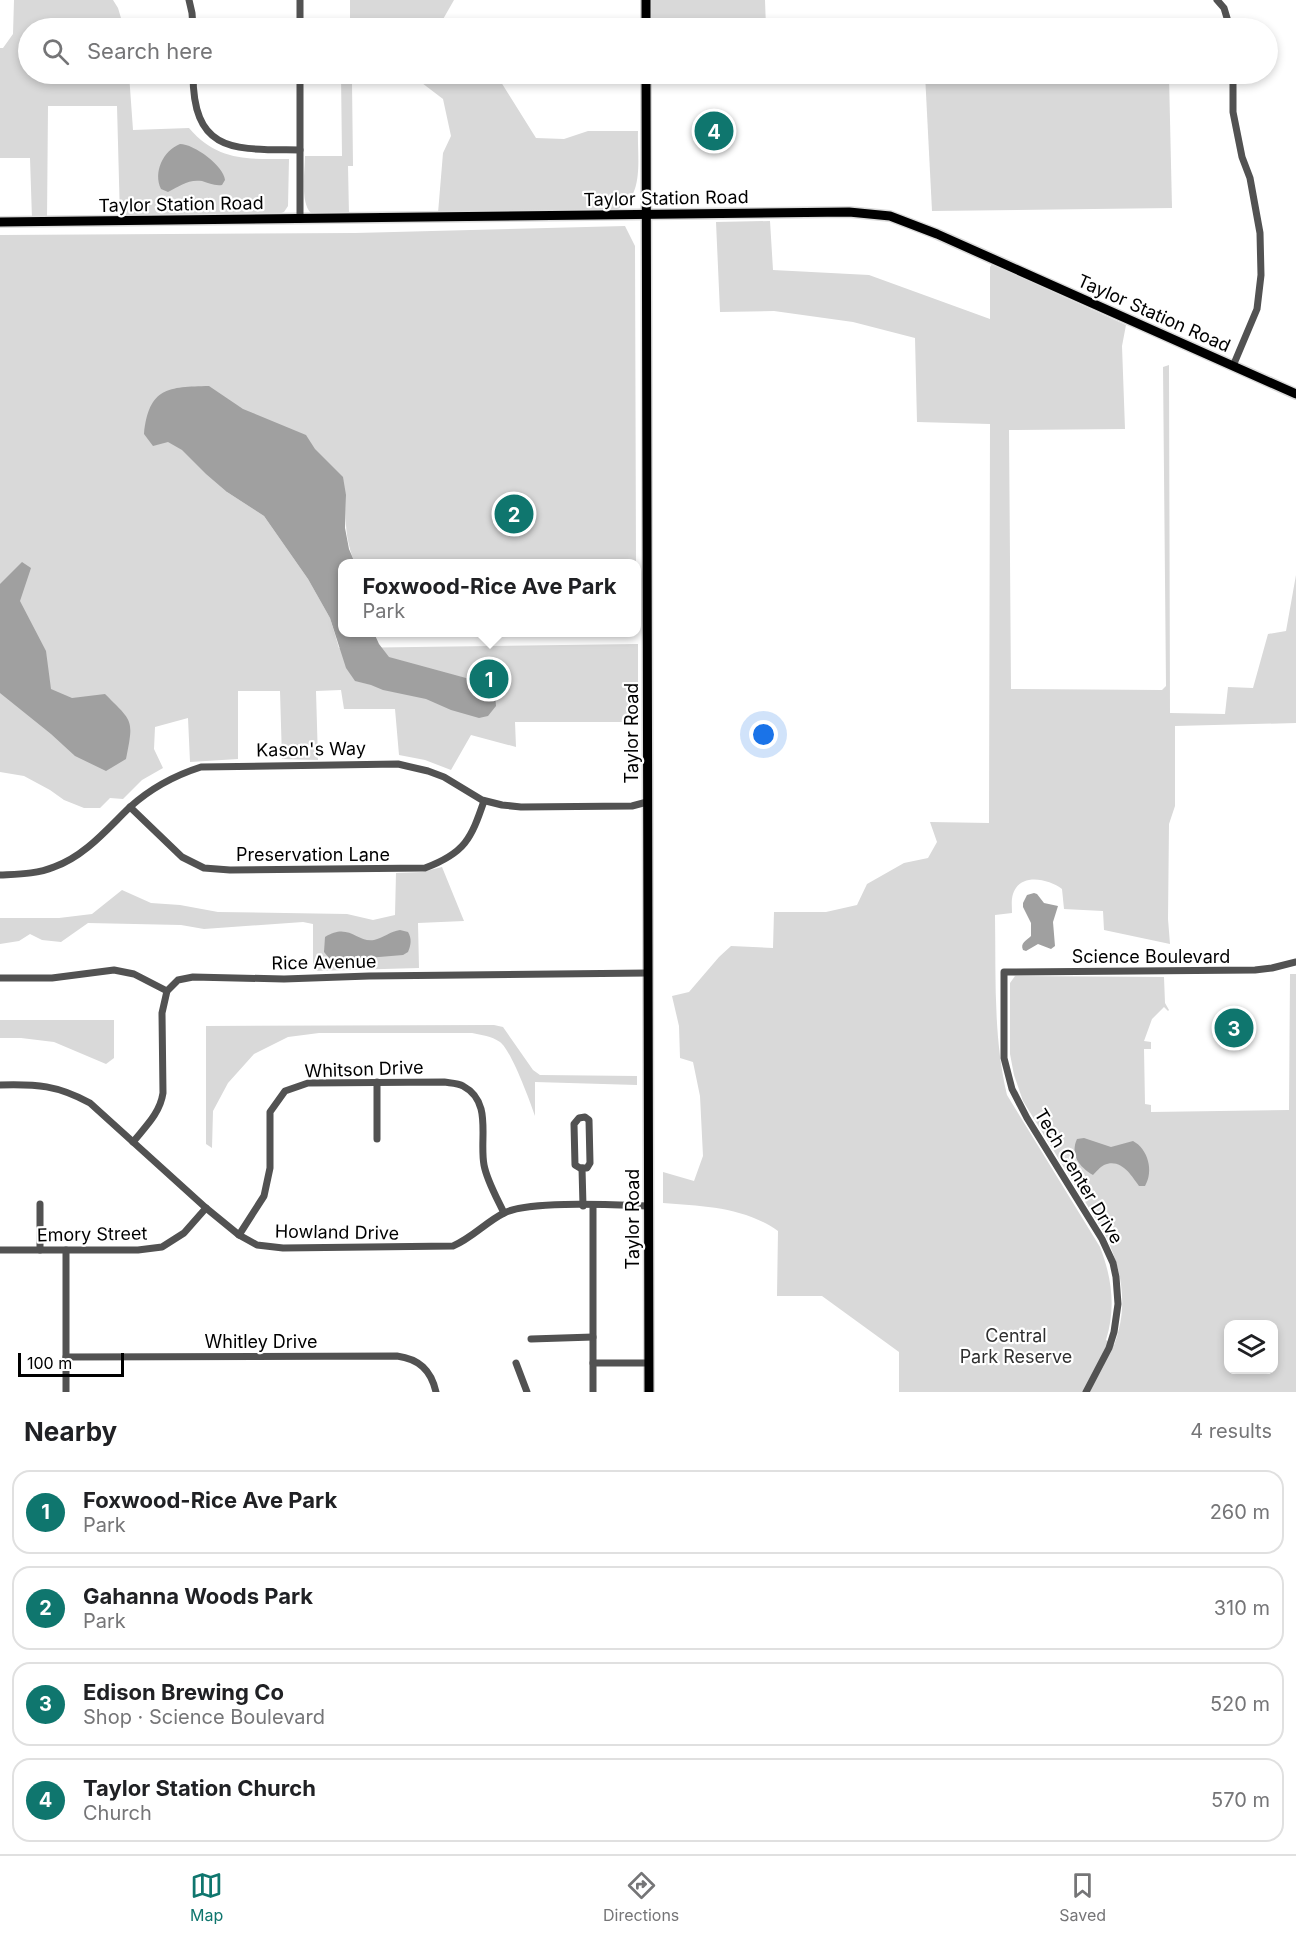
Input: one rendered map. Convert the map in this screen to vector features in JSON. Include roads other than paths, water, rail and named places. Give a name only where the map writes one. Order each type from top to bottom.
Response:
[{"type":"main road","points":[[646,0],[646,18]]},
{"type":"main road","name":"Taylor Road","points":[[646,84],[649,1392]]},
{"type":"main road","name":"Taylor Station Road","points":[[0,222],[849,212],[890,216],[937,234],[1296,394]]},
{"type":"street","points":[[189,0],[192,18]]},
{"type":"street","points":[[300,0],[300,18]]},
{"type":"street","points":[[1217,0],[1224,8],[1227,18]]},
{"type":"street","points":[[193,84],[200,121],[221,142],[235,148],[300,150]]},
{"type":"street","points":[[300,84],[300,219]]},
{"type":"street","points":[[1233,84],[1233,112],[1242,158],[1250,178],[1260,233],[1261,275],[1257,309],[1233,366]]},
{"type":"street","name":"Kason's Way","points":[[0,875],[32,873],[56,867],[95,841],[149,792],[181,773],[201,767],[278,764],[398,764],[444,777],[484,801],[521,807],[632,806],[647,802]]},
{"type":"street","name":"Preservation Lane","points":[[130,807],[175,852],[204,868],[230,870],[425,868],[444,861],[467,843],[484,801]]},
{"type":"street","name":"Science Boulevard","points":[[1004,972],[1255,970],[1296,962]]},
{"type":"street","points":[[0,978],[52,978],[114,970],[135,974],[167,991],[162,1012],[163,1093],[161,1105],[155,1116],[133,1142]]},
{"type":"street","name":"Tech Center Drive","points":[[1004,972],[1004,1058],[1012,1089],[1027,1118],[1102,1239],[1116,1277],[1118,1305],[1114,1332],[1109,1348],[1086,1392]]},
{"type":"street","name":"Rice Avenue","points":[[167,991],[178,980],[193,977],[284,979],[369,975],[648,973]]},
{"type":"street","points":[[377,1082],[377,1139]]},
{"type":"street","name":"Whitson Drive","points":[[239,1235],[264,1196],[270,1168],[270,1112],[285,1091],[308,1083],[444,1082],[462,1086],[476,1099],[482,1112],[484,1164],[504,1213]]},
{"type":"street","name":"Howland Drive","points":[[0,1085],[39,1085],[69,1091],[90,1103],[206,1208],[239,1235],[257,1245],[283,1248],[445,1247],[468,1239],[504,1213],[517,1209],[648,1206]]},
{"type":"street","points":[[585,1117],[589,1120],[590,1163],[587,1168],[582,1168],[575,1165],[574,1124],[579,1118],[585,1117]]},
{"type":"street","points":[[582,1168],[583,1206]]},
{"type":"street","points":[[40,1204],[40,1250]]},
{"type":"street","points":[[592,1206],[593,1392]]},
{"type":"street","name":"Emory Street","points":[[0,1250],[138,1250],[162,1247],[184,1233],[206,1208]]},
{"type":"street","points":[[66,1250],[66,1392]]},
{"type":"street","points":[[531,1339],[593,1337]]},
{"type":"street","name":"Whitley Drive","points":[[66,1357],[397,1356],[411,1358],[423,1365],[433,1379],[436,1392]]},
{"type":"street","points":[[516,1363],[527,1392]]},
{"type":"street","points":[[593,1363],[649,1363]]},
{"type":"place","name":"Taylor Station Church","points":[[714,131]]},
{"type":"place","name":"Gahanna Woods Park","points":[[514,514]]},
{"type":"place","name":"Foxwood-Rice Ave Park","points":[[489,679]]},
{"type":"place","name":"Edison Brewing Co","points":[[1234,1028]]},
{"type":"park label","name":"Central Park Reserve","points":[[1016,1345]]}]
